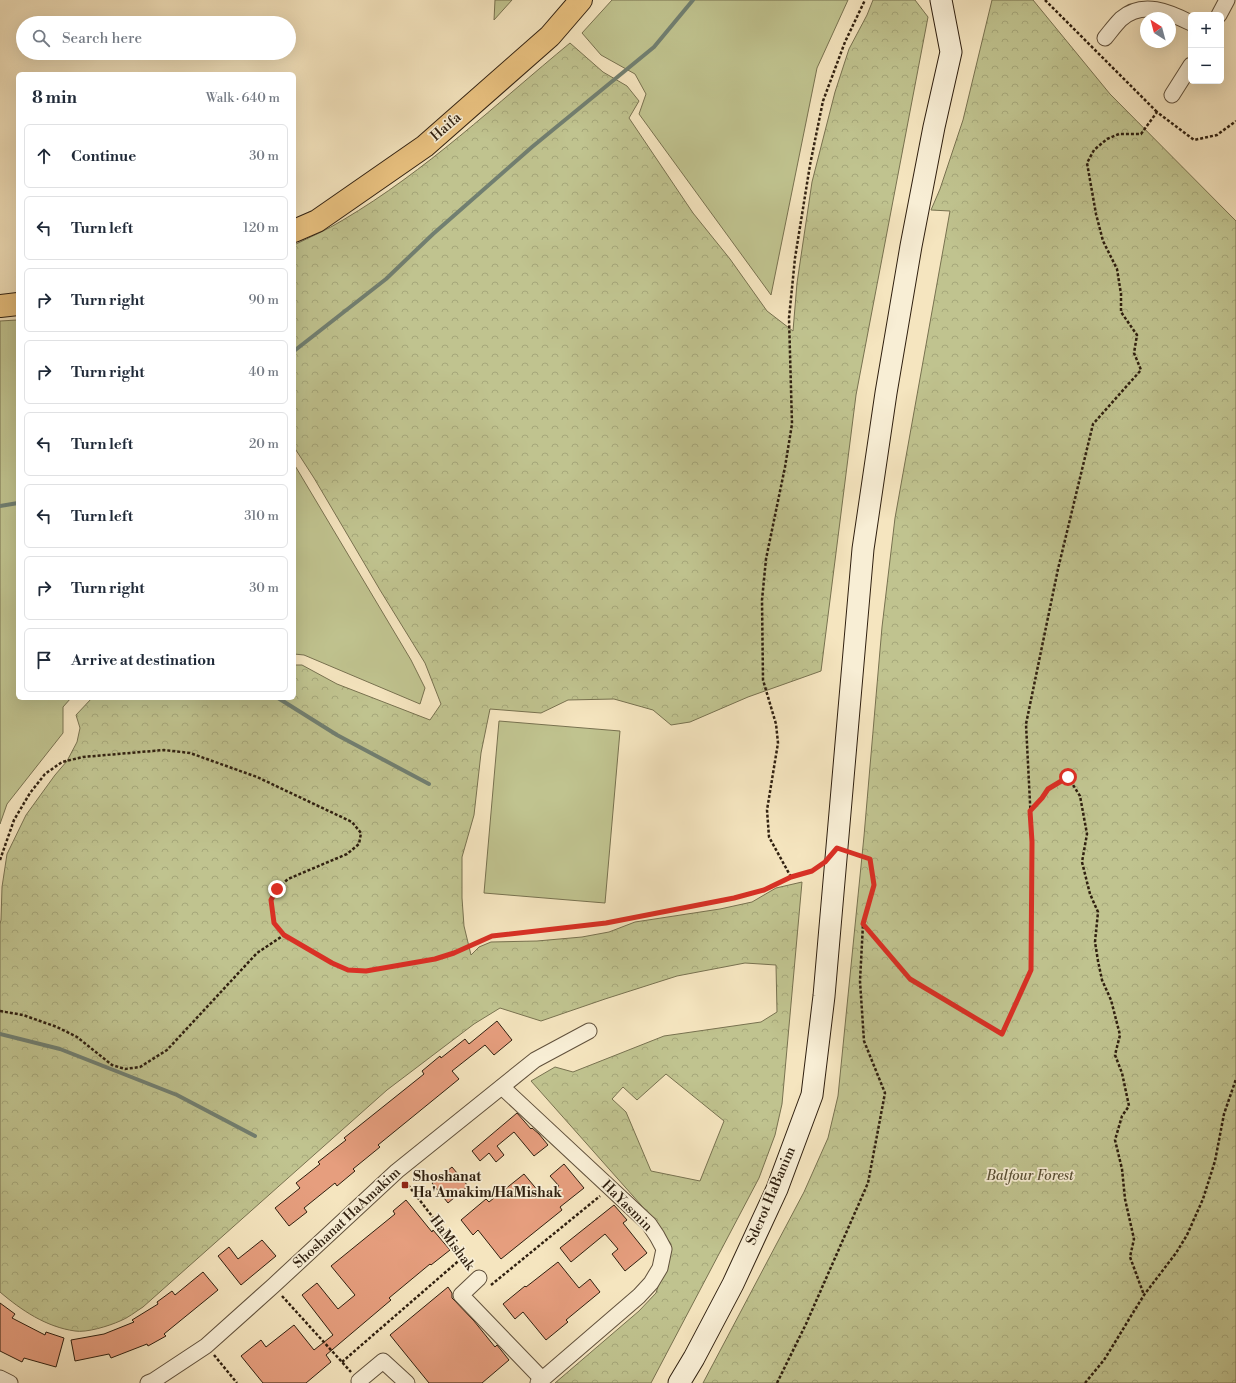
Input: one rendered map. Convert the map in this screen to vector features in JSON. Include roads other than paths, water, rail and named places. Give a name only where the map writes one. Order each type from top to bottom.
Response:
[{"type":"highway","name":"Haifa","points":[[296,230],[317,221],[425,146],[550,36],[581,0]]},
{"type":"highway","points":[[0,306],[16,304]]},
{"type":"main road","name":"Sderot HaBanim","points":[[679,1383],[733,1284],[780,1182],[812,1095],[824,996],[862,549],[886,393],[910,254],[934,127],[951,52],[941,0]]},
{"type":"street","points":[[1221,12],[1227,0]]},
{"type":"street","points":[[1105,38],[1121,19],[1141,9],[1155,9],[1171,13],[1188,22]]},
{"type":"street","points":[[1172,95],[1188,70]]},
{"type":"street","name":"Shoshanat HaAmakim","points":[[148,1383],[206,1346],[397,1171],[535,1060],[589,1031]]},
{"type":"street","name":"HaYasmin","points":[[502,1087],[649,1224],[664,1249],[660,1268],[639,1296],[540,1381]]},
{"type":"street","name":"HaMishak","points":[[479,1278],[461,1295],[540,1381]]},
{"type":"street","points":[[359,1381],[383,1361],[406,1383]]},
{"type":"street","points":[[0,1378],[10,1383]]},
{"type":"waterway","points":[[296,349],[386,279],[433,234],[532,147],[654,47],[693,0]]},
{"type":"waterway","points":[[0,506],[16,503]]},
{"type":"waterway","points":[[281,700],[337,735],[429,784]]},
{"type":"waterway","points":[[0,1034],[60,1049],[177,1095],[255,1136]]},
{"type":"place","name":"Shoshanat Ha'Amakim/HaMishak","points":[[405,1185]]},
{"type":"park label","name":"Balfour Forest","points":[[1030,1176]]}]
